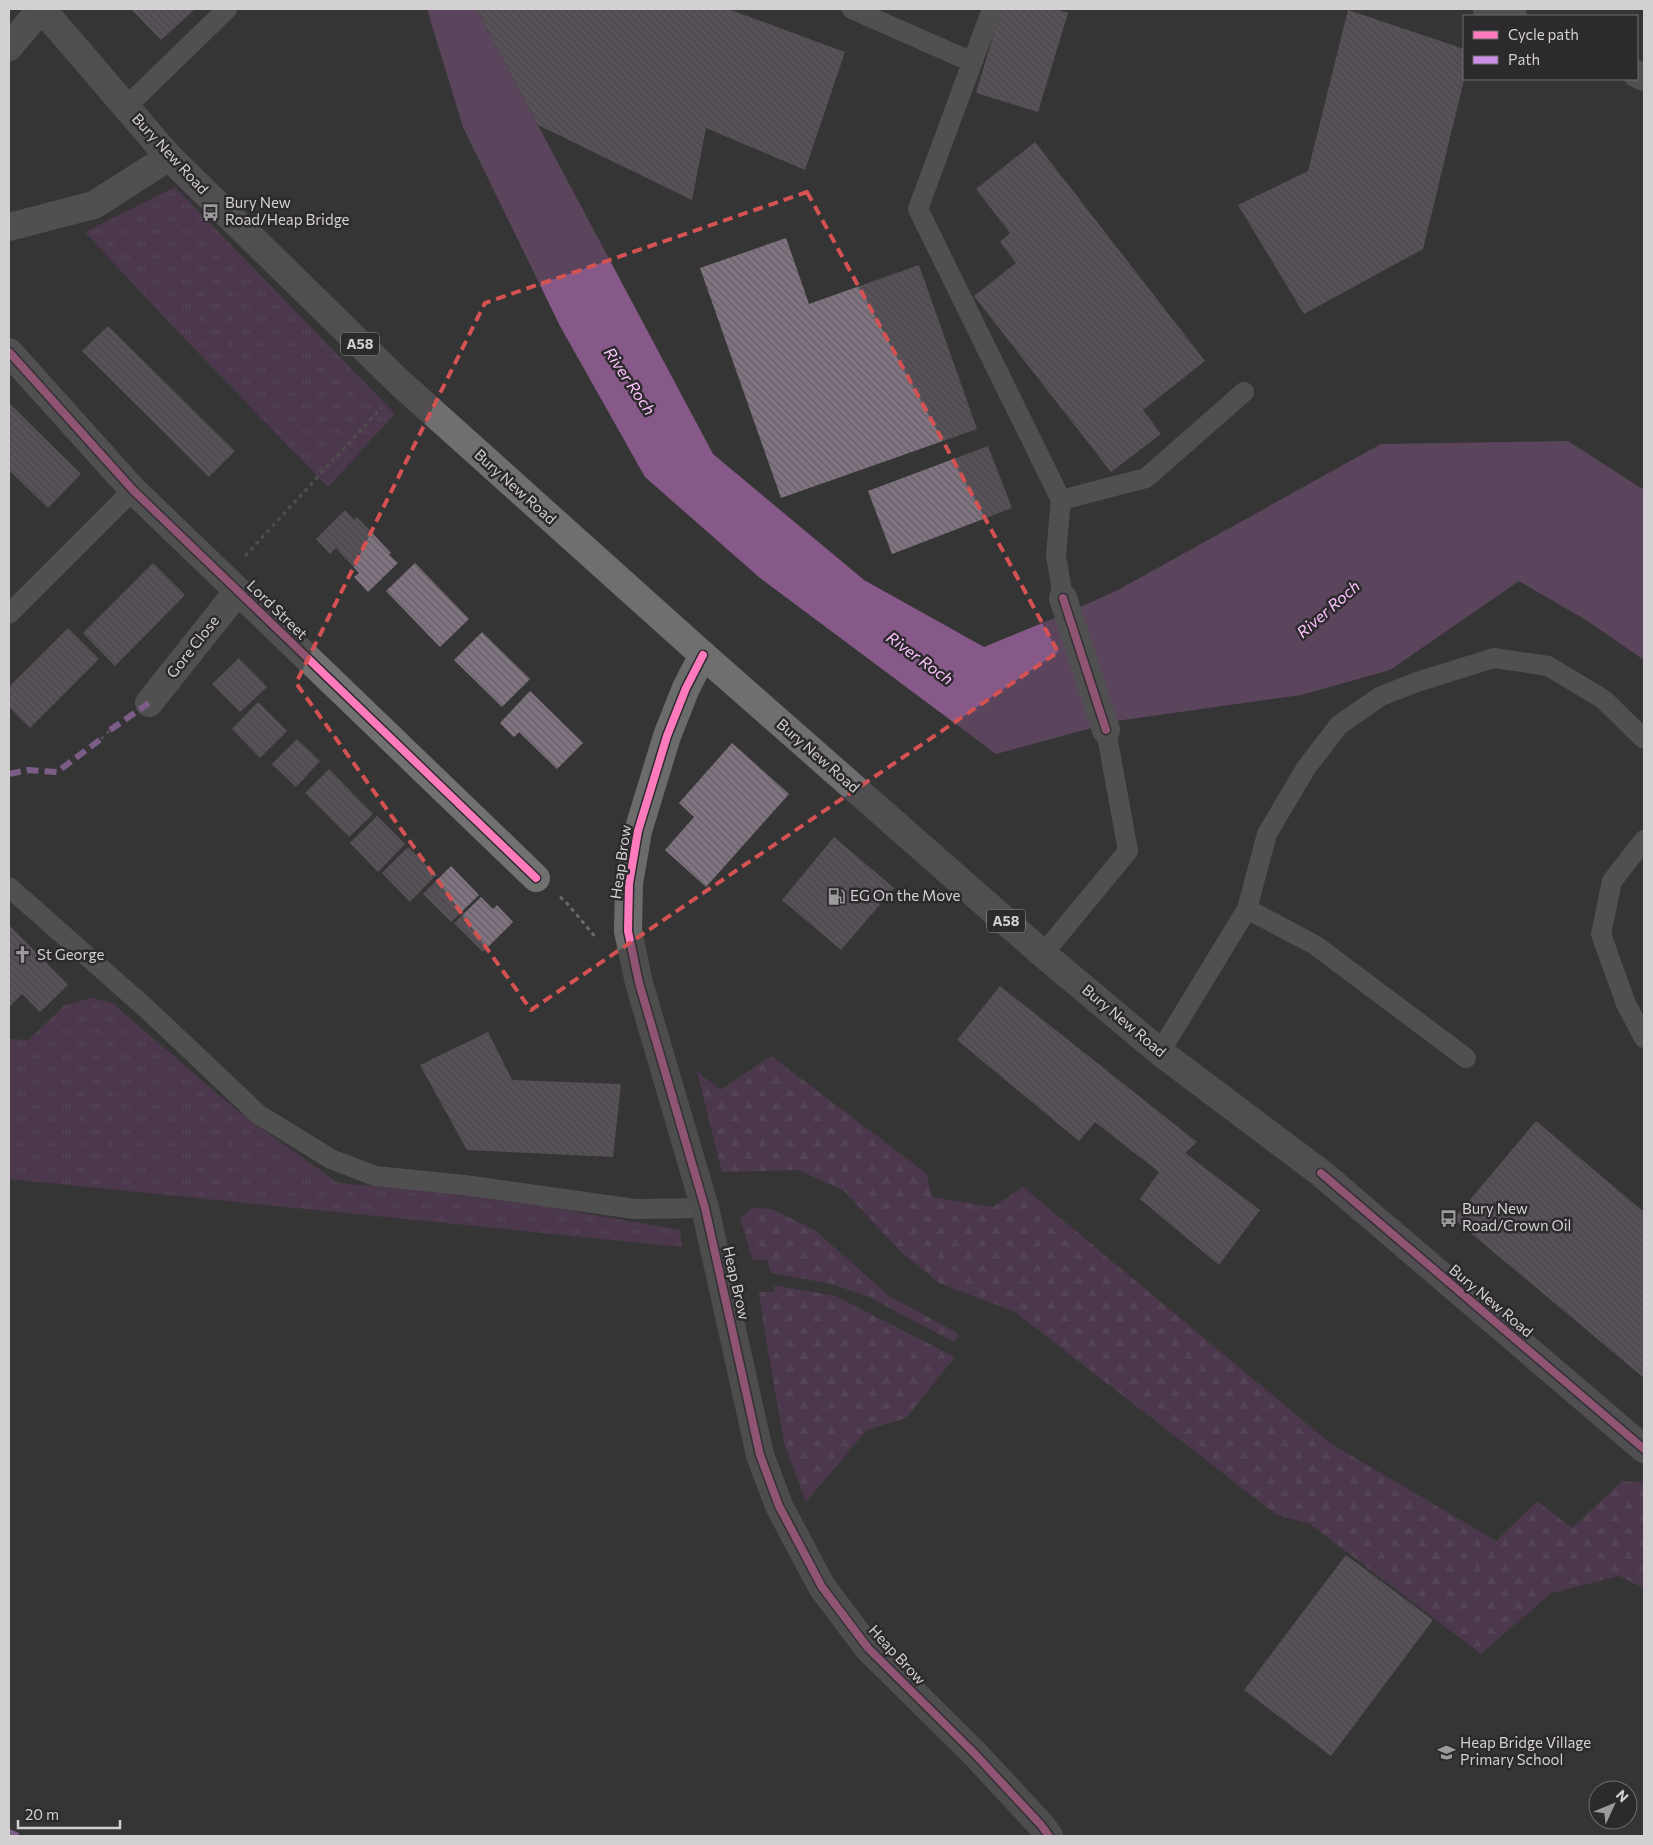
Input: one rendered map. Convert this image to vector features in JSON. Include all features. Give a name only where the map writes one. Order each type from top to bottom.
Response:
[{"type":"highway","name":"Bury New Road","points":[[41,9],[169,157],[398,382],[703,655],[1043,954],[1160,1052],[1321,1173],[1644,1450]]},
{"type":"street","points":[[9,47],[41,9]]},
{"type":"street","points":[[9,226],[94,205],[169,157]]},
{"type":"street","name":"Lord Street","points":[[9,352],[133,490],[536,878]]},
{"type":"street","name":"Gore Close","points":[[149,703],[231,585]]},
{"type":"street","points":[[1063,598],[1106,730]]},
{"type":"street","name":"Heap Brow","points":[[703,655],[686,688],[667,736],[638,831],[629,884],[628,931],[639,983],[705,1208],[760,1455],[779,1506],[822,1588],[868,1648],[975,1754],[1049,1836]]},
{"type":"lane","points":[[125,108],[227,9]]},
{"type":"lane","points":[[852,9],[972,62]]},
{"type":"lane","points":[[992,9],[918,209],[1061,500],[1056,555],[1063,598]]},
{"type":"lane","points":[[1061,500],[1146,478],[1244,392]]},
{"type":"lane","points":[[9,614],[133,490]]},
{"type":"lane","points":[[1160,1052],[1247,910],[1267,834],[1306,768],[1339,725],[1381,696],[1417,682],[1494,658],[1548,666],[1603,699],[1644,739]]},
{"type":"lane","points":[[1043,954],[1128,851],[1106,730]]},
{"type":"lane","points":[[1644,840],[1612,880],[1601,934],[1626,1004],[1644,1038]]},
{"type":"lane","points":[[9,886],[148,1010],[258,1114],[332,1159],[376,1176],[464,1185],[634,1209],[705,1208]]},
{"type":"lane","points":[[1247,910],[1315,945],[1466,1058]]},
{"type":"path","points":[[231,585],[387,401],[398,382]]},
{"type":"path","points":[[101,739],[110,730]]},
{"type":"path","points":[[536,878],[566,902],[602,946]]},
{"type":"highlighted area","points":[[807,192],[1058,652],[531,1010],[296,683],[485,303]]},
{"type":"green space","points":[[175,187],[395,414],[328,487],[177,331],[85,232]]},
{"type":"green space","points":[[93,998],[112,1003],[240,1113],[338,1183],[486,1196],[680,1230],[682,1247],[9,1179],[9,1039],[28,1040],[65,1005]]},
{"type":"green space","points":[[771,1056],[926,1173],[932,1197],[993,1207],[1023,1187],[1330,1443],[1496,1541],[1537,1501],[1572,1528],[1622,1481],[1644,1483],[1644,1588],[1619,1576],[1551,1593],[1481,1654],[1310,1524],[1277,1515],[1015,1312],[939,1283],[901,1252],[843,1190],[798,1170],[722,1172],[697,1071],[720,1090]]},
{"type":"green space","points":[[752,1208],[772,1209],[816,1231],[889,1296],[959,1334],[954,1342],[867,1296],[831,1284],[771,1273],[767,1260],[753,1260],[740,1219]]},
{"type":"green space","points":[[773,1285],[835,1296],[955,1357],[906,1418],[867,1430],[806,1502],[784,1442],[765,1333],[759,1292],[775,1292]]},
{"type":"water","name":"River Roch","points":[[427,9],[476,9],[713,454],[864,580],[984,647],[1062,615],[1099,726],[996,754],[760,578],[645,477],[560,326],[463,127]]},
{"type":"water","name":"River Roch","points":[[1568,441],[1644,490],[1644,660],[1586,620],[1519,581],[1390,670],[1301,695],[1116,721],[1076,609],[1118,590],[1381,444]]},
{"type":"building","points":[[131,9],[195,9],[161,40]]},
{"type":"building","points":[[476,9],[728,9],[845,52],[805,170],[706,128],[692,200],[538,125]]},
{"type":"building","points":[[1001,9],[1055,9],[1068,13],[1038,112],[976,93]]},
{"type":"building","points":[[1348,10],[1463,49],[1464,80],[1423,249],[1304,314],[1238,205],[1308,171]]},
{"type":"building","points":[[1035,142],[1205,361],[1143,410],[1161,434],[1111,472],[974,296],[1016,263],[1000,242],[1010,233],[976,189]]},
{"type":"building","points":[[786,238],[809,304],[919,265],[977,429],[781,498],[700,268]]},
{"type":"building","points":[[108,326],[235,451],[209,477],[82,351]]},
{"type":"building","points":[[9,403],[81,474],[48,508],[9,470]]},
{"type":"building","points":[[988,446],[1012,508],[892,554],[868,491]]},
{"type":"building","points":[[345,510],[354,520],[357,517],[398,563],[368,592],[354,577],[359,573],[336,548],[330,554],[316,539]]},
{"type":"building","points":[[153,563],[185,595],[115,666],[83,633]]},
{"type":"building","points":[[415,563],[469,619],[440,647],[386,591]]},
{"type":"building","points":[[68,628],[99,659],[30,728],[9,707],[9,687]]},
{"type":"building","points":[[482,632],[530,679],[502,707],[454,660]]},
{"type":"building","points":[[239,658],[267,687],[240,712],[212,684]]},
{"type":"building","points":[[530,691],[583,743],[557,769],[519,732],[514,737],[500,723]]},
{"type":"building","points":[[258,702],[287,731],[260,758],[232,729]]},
{"type":"building","points":[[297,739],[320,761],[296,787],[272,764]]},
{"type":"building","points":[[732,743],[789,794],[706,887],[665,850],[694,817],[679,803]]},
{"type":"building","points":[[329,769],[373,814],[349,837],[305,793]]},
{"type":"building","points":[[377,816],[405,844],[378,872],[350,843]]},
{"type":"building","points":[[834,837],[894,888],[841,950],[782,900]]},
{"type":"building","points":[[408,847],[436,875],[410,902],[382,873]]},
{"type":"building","points":[[451,866],[479,895],[451,922],[423,894]]},
{"type":"building","points":[[481,897],[493,909],[497,905],[513,922],[483,952],[454,923]]},
{"type":"building","name":"St George","points":[[9,925],[68,985],[40,1012],[22,994],[9,1007]]},
{"type":"building","points":[[1000,986],[1197,1142],[1185,1153],[1260,1210],[1219,1265],[1140,1199],[1159,1172],[1095,1122],[1079,1141],[957,1040]]},
{"type":"building","points":[[488,1032],[512,1080],[621,1084],[613,1157],[467,1150],[420,1065]]},
{"type":"building","points":[[1536,1121],[1644,1212],[1644,1378],[1454,1219]]},
{"type":"building","points":[[1346,1555],[1433,1620],[1331,1756],[1244,1690]]},
{"type":"marked path","points":[[110,730],[149,703]]},
{"type":"marked path","points":[[9,774],[28,770],[57,772],[101,739]]},
{"type":"marked path","points":[[9,1832],[18,1836]]},
{"type":"cycle path","points":[[9,352],[133,490],[536,878]]},
{"type":"cycle path","points":[[1063,598],[1106,730]]},
{"type":"cycle path","points":[[703,655],[686,688],[667,736],[638,831],[629,884],[628,931],[639,983],[705,1208],[760,1455],[779,1506],[822,1587],[868,1648],[975,1754],[1049,1836]]},
{"type":"cycle path","points":[[1321,1173],[1644,1449]]},
{"type":"place","name":"Bury New Road/Heap Bridge","points":[[211,212]]},
{"type":"place","name":"EG On the Move","points":[[836,896]]},
{"type":"place","name":"St George","points":[[23,955]]},
{"type":"place","name":"Bury New Road/Crown Oil","points":[[1448,1218]]},
{"type":"place","name":"Heap Bridge Village Primary School","points":[[1446,1752]]}]
